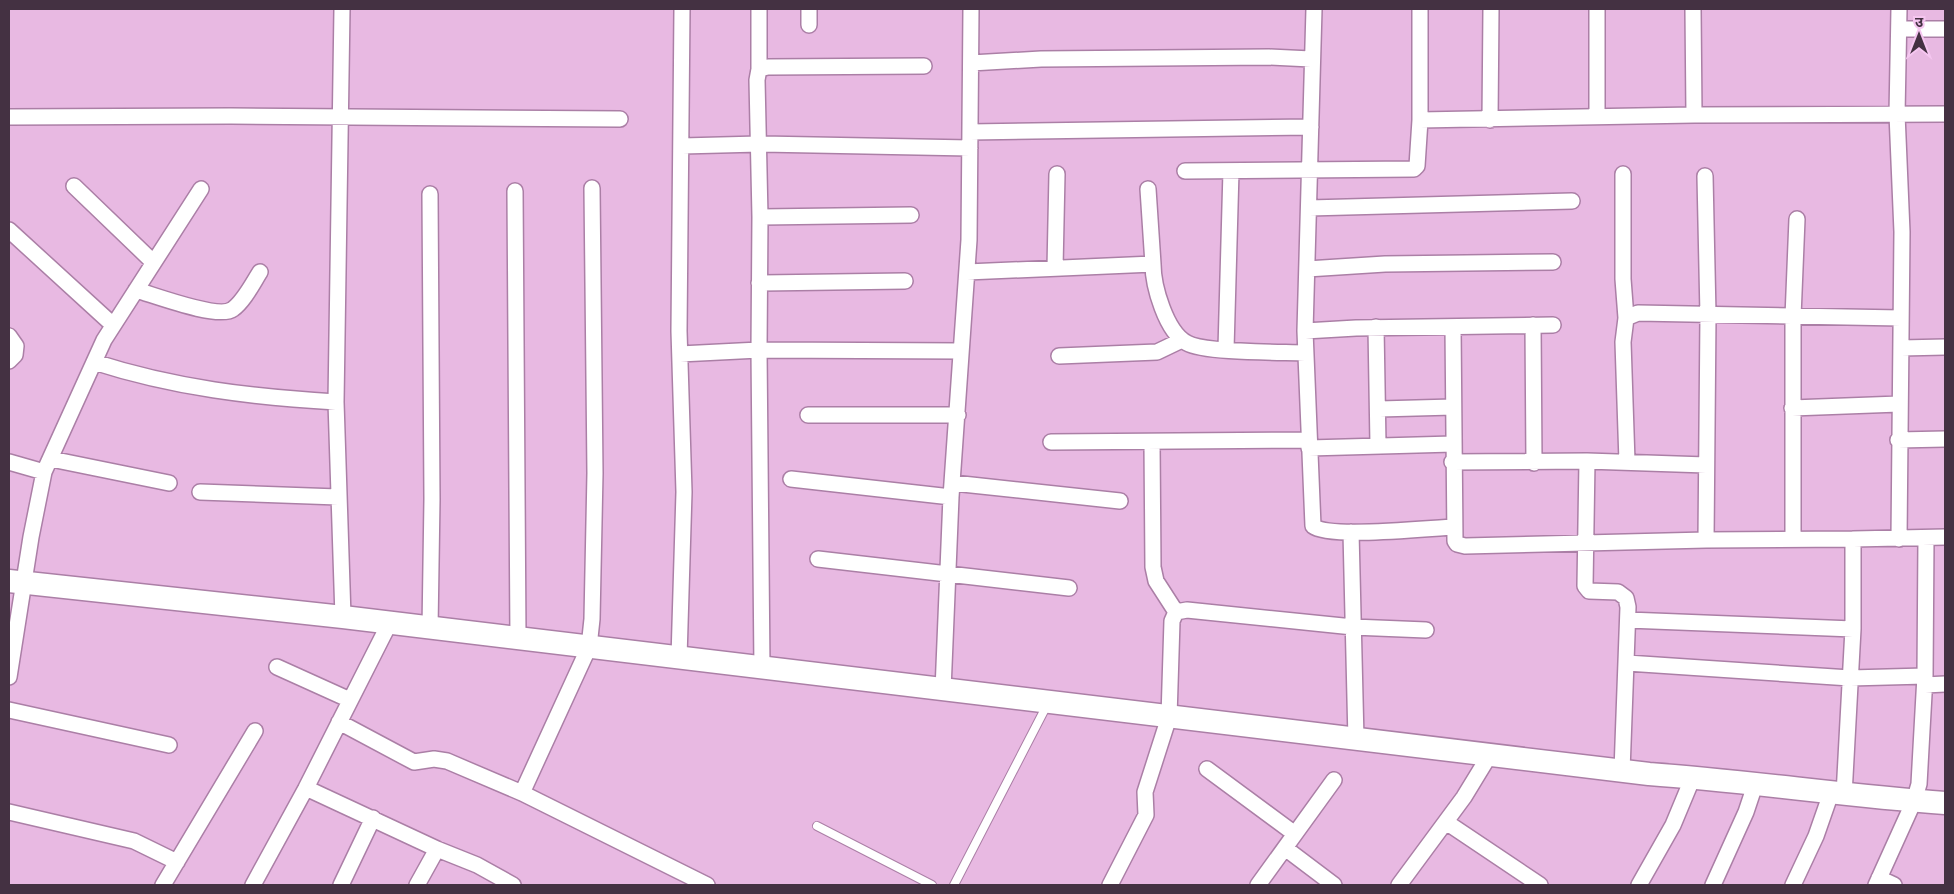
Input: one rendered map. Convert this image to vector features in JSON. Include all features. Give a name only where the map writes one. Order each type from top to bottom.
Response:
[{"type":"street","points":[[342,9],[342,117],[336,402],[343,617]]},
{"type":"street","points":[[679,658],[684,492],[680,354],[682,9]]},
{"type":"street","points":[[759,9],[759,69],[757,80],[760,217],[759,350],[762,668]]},
{"type":"street","points":[[809,9],[810,25]]},
{"type":"street","points":[[943,690],[952,490],[966,272],[970,148],[970,9]]},
{"type":"street","points":[[1314,9],[1311,59],[1313,103],[1305,332],[1313,526],[1326,532],[1454,527]]},
{"type":"street","points":[[1185,171],[1414,170],[1417,166],[1420,120],[1420,9]]},
{"type":"street","points":[[1490,120],[1491,9]]},
{"type":"street","points":[[1597,9],[1597,117]]},
{"type":"street","points":[[1693,9],[1694,115]]},
{"type":"street","points":[[1899,9],[1897,114],[1901,208],[1901,348],[1898,440],[1899,539]]},
{"type":"street","points":[[1899,29],[1945,29]]},
{"type":"street","points":[[970,64],[1040,59],[1269,57],[1311,59]]},
{"type":"street","points":[[759,69],[768,67],[924,66]]},
{"type":"street","points":[[1420,120],[1694,115],[1945,114]]},
{"type":"street","points":[[9,117],[620,119]]},
{"type":"street","points":[[970,132],[1311,127]]},
{"type":"street","points":[[682,146],[759,144],[970,148]]},
{"type":"street","points":[[1226,349],[1231,171]]},
{"type":"street","points":[[1056,174],[1056,268]]},
{"type":"street","points":[[1623,174],[1623,279],[1626,318],[1622,342],[1627,462]]},
{"type":"street","points":[[1705,176],[1708,315],[1706,540]]},
{"type":"street","points":[[74,186],[153,262]]},
{"type":"street","points":[[522,793],[589,647],[592,619],[595,473],[592,188]]},
{"type":"street","points":[[1148,189],[1157,294],[1172,328],[1182,340],[1194,346],[1306,353]]},
{"type":"street","points":[[9,677],[16,582],[48,466],[94,362],[113,326],[201,190]]},
{"type":"street","points":[[515,191],[518,639]]},
{"type":"street","points":[[430,194],[432,499],[430,629]]},
{"type":"street","points":[[1309,208],[1572,201]]},
{"type":"street","points":[[760,217],[911,215]]},
{"type":"street","points":[[1793,538],[1793,317],[1798,219]]},
{"type":"street","points":[[9,230],[113,326]]},
{"type":"street","points":[[1307,269],[1385,264],[1554,262]]},
{"type":"street","points":[[966,272],[1153,264]]},
{"type":"street","points":[[136,290],[179,303],[226,312],[235,308],[260,272]]},
{"type":"street","points":[[759,283],[905,281]]},
{"type":"street","points":[[1626,318],[1638,313],[1901,318]]},
{"type":"street","points":[[1305,332],[1376,327],[1553,325]]},
{"type":"street","points":[[1533,326],[1534,463]]},
{"type":"street","points":[[1376,327],[1378,445]]},
{"type":"street","points":[[1453,327],[1452,462],[1454,527],[1455,541],[1460,546],[1793,538],[1899,539],[1945,537]]},
{"type":"street","points":[[9,336],[15,344],[16,351],[9,361]]},
{"type":"street","points":[[1059,356],[1157,352],[1182,340]]},
{"type":"street","points":[[1901,348],[1945,347]]},
{"type":"street","points":[[680,354],[759,350],[961,351]]},
{"type":"street","points":[[94,362],[127,373],[210,391],[336,402]]},
{"type":"street","points":[[1792,408],[1899,404]]},
{"type":"street","points":[[1378,409],[1452,408]]},
{"type":"street","points":[[808,415],[958,415]]},
{"type":"street","points":[[1898,440],[1945,439]]},
{"type":"street","points":[[1051,442],[1452,444]]},
{"type":"street","points":[[1152,443],[1153,567],[1156,581],[1176,612]]},
{"type":"street","points":[[1452,462],[1534,463],[1587,461],[1706,464]]},
{"type":"street","points":[[1587,461],[1586,589],[1594,592],[1618,592],[1628,602],[1622,771]]},
{"type":"street","points":[[9,462],[169,483]]},
{"type":"street","points":[[791,479],[1120,501]]},
{"type":"street","points":[[200,492],[338,496]]},
{"type":"street","points":[[1351,532],[1356,740]]},
{"type":"street","points":[[1894,885],[1877,882],[1914,801],[1922,765],[1925,681],[1926,538]]},
{"type":"street","points":[[1793,885],[1837,794],[1850,678],[1853,629],[1853,539]]},
{"type":"street","points":[[818,558],[1069,588]]},
{"type":"street","points":[[16,582],[343,617],[388,624],[1489,756],[1622,771],[1756,782],[1837,794],[1945,803]]},
{"type":"street","points":[[1176,612],[1187,610],[1353,627],[1426,630]]},
{"type":"street","points":[[1110,885],[1146,815],[1145,792],[1169,717],[1172,621],[1176,612]]},
{"type":"street","points":[[1628,620],[1853,629]]},
{"type":"street","points":[[254,885],[306,788],[388,624]]},
{"type":"street","points":[[1626,663],[1850,678],[1925,681],[1945,684]]},
{"type":"street","points":[[277,667],[350,700]]},
{"type":"street","points":[[9,710],[169,745]]},
{"type":"street","points":[[339,722],[414,762],[434,759],[447,761],[522,793],[707,885]]},
{"type":"street","points":[[162,885],[256,731]]},
{"type":"street","points":[[1405,883],[1489,756]]},
{"type":"street","points":[[1207,769],[1295,834]]},
{"type":"street","points":[[1639,885],[1673,825],[1693,777]]},
{"type":"street","points":[[1258,885],[1334,780]]},
{"type":"street","points":[[1713,885],[1742,821],[1756,782]]},
{"type":"street","points":[[306,788],[373,818],[437,850],[477,865],[507,884]]},
{"type":"street","points":[[9,812],[134,841],[177,862]]},
{"type":"street","points":[[341,885],[373,818]]},
{"type":"street","points":[[1446,822],[1540,885]]},
{"type":"street","points":[[1285,848],[1334,885]]},
{"type":"street","points":[[418,885],[437,850]]},
{"type":"lane","points":[[954,885],[1048,702]]},
{"type":"lane","points":[[818,826],[932,885]]}]
